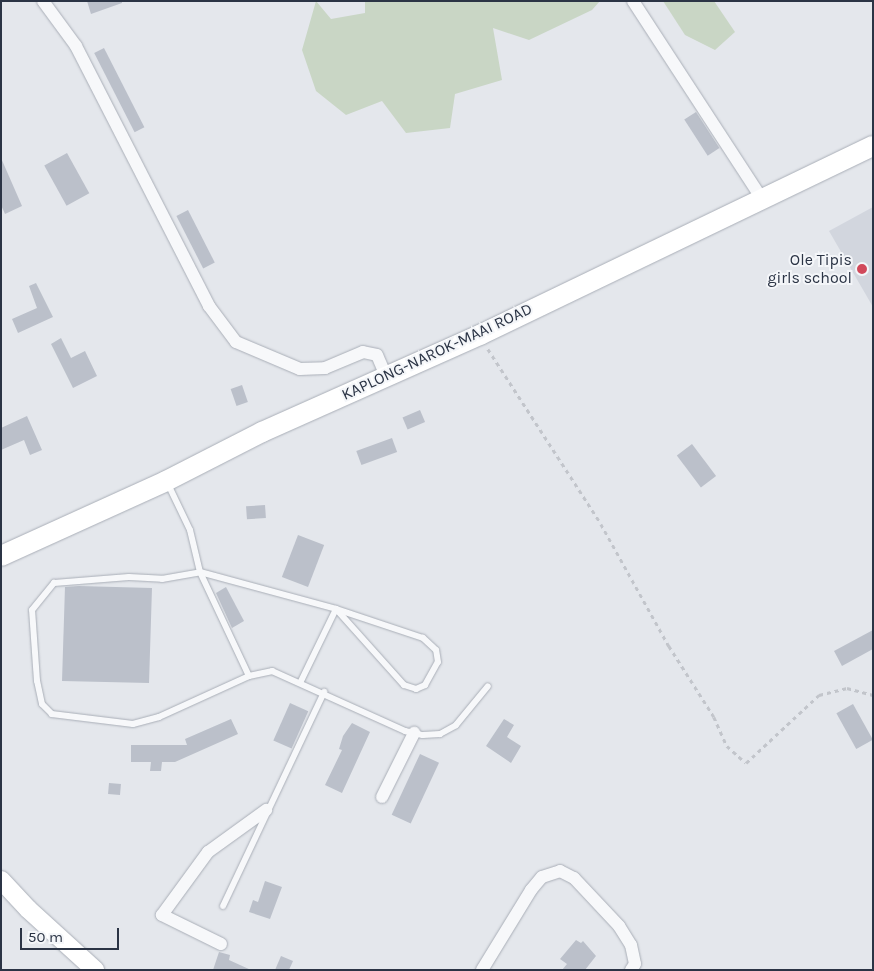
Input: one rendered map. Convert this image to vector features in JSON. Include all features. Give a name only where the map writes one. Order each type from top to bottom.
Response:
[{"type":"highway","name":"KAPLONG-NAROK-MAAI ROAD","points":[[1,556],[166,481],[262,432],[480,335],[873,146]]},
{"type":"main road","points":[[1,880],[87,968]]},
{"type":"street","points":[[43,1],[76,46],[209,306],[236,342],[300,369],[325,368],[363,352],[377,356],[386,376]]},
{"type":"street","points":[[633,1],[762,199]]},
{"type":"street","points":[[382,797],[414,733]]},
{"type":"street","points":[[221,944],[162,915],[208,852],[266,810]]},
{"type":"street","points":[[482,970],[531,890],[542,878],[560,872],[574,878],[619,926],[631,945],[635,964],[631,970]]},
{"type":"lane","points":[[166,481],[190,530],[200,572],[249,676]]},
{"type":"lane","points":[[336,610],[404,685],[416,689],[433,676],[438,662],[436,650],[423,638],[336,610],[200,572],[162,579],[129,577],[54,583],[32,610],[42,704],[52,714],[133,724],[159,717],[249,676],[272,671],[301,681],[414,733],[440,734],[456,726],[488,686]]},
{"type":"lane","points":[[301,681],[336,610]]},
{"type":"lane","points":[[223,906],[266,810],[324,692]]},
{"type":"path","points":[[480,335],[512,390],[601,524],[669,646],[714,717],[727,746],[733,752],[746,763],[819,695],[847,688],[873,695]]},
{"type":"shaded area","name":"Ole Tipis girls school","points":[[873,207],[873,307],[829,231]]},
{"type":"green space","points":[[316,1],[331,19],[365,13],[365,1],[600,1],[592,10],[529,40],[493,28],[502,80],[455,94],[450,128],[406,133],[382,101],[346,115],[316,91],[302,50]]},
{"type":"green space","points":[[663,1],[714,1],[735,32],[715,50],[685,35]]},
{"type":"building","points":[[87,1],[122,1],[122,3],[91,14]]},
{"type":"building","points":[[104,48],[144,127],[135,132],[94,53]]},
{"type":"building","points":[[696,112],[719,148],[708,156],[684,120]]},
{"type":"building","points":[[67,153],[89,193],[67,206],[44,166]]},
{"type":"building","points":[[1,158],[22,206],[5,214],[1,205]]},
{"type":"building","points":[[188,210],[215,263],[203,268],[176,216]]},
{"type":"building","points":[[36,283],[53,317],[18,333],[12,319],[37,308],[29,286]]},
{"type":"building","points":[[61,338],[71,358],[85,351],[97,376],[73,388],[51,344]]},
{"type":"building","points":[[242,385],[248,402],[237,406],[231,389]]},
{"type":"building","points":[[420,410],[425,422],[408,429],[403,417]]},
{"type":"building","points":[[27,416],[42,450],[30,455],[24,440],[1,450],[1,428]]},
{"type":"building","points":[[392,438],[397,452],[361,465],[356,451]]},
{"type":"building","points":[[692,444],[716,476],[701,487],[677,455]]},
{"type":"building","points":[[265,505],[266,518],[247,519],[246,506]]},
{"type":"building","points":[[298,535],[324,545],[308,587],[282,577]]},
{"type":"building","points":[[65,587],[152,588],[149,683],[62,681]]},
{"type":"building","points":[[226,587],[244,621],[232,628],[216,593]]},
{"type":"building","points":[[873,630],[873,649],[842,666],[834,651]]},
{"type":"building","points":[[290,703],[308,711],[292,749],[273,740]]},
{"type":"building","points":[[853,704],[873,740],[856,749],[836,713]]},
{"type":"building","points":[[231,719],[238,734],[175,762],[162,762],[161,771],[150,771],[151,762],[131,762],[131,745],[187,745],[185,739]]},
{"type":"building","points":[[504,719],[514,725],[507,737],[521,746],[511,763],[486,746]]},
{"type":"building","points":[[352,723],[370,732],[342,793],[325,785],[342,750],[339,749],[343,736]]},
{"type":"building","points":[[420,754],[439,763],[411,824],[392,815]]},
{"type":"building","points":[[109,783],[121,784],[120,795],[108,794]]},
{"type":"building","points":[[265,881],[282,887],[270,919],[249,912],[253,900],[258,902]]},
{"type":"building","points":[[576,940],[581,943],[583,941],[596,956],[585,970],[562,970],[567,964],[560,959]]},
{"type":"building","points":[[219,952],[230,955],[229,960],[251,970],[213,970]]},
{"type":"building","points":[[281,956],[293,961],[289,970],[275,970]]},
{"type":"place","name":"Ole Tipis girls school","points":[[862,269]]}]
